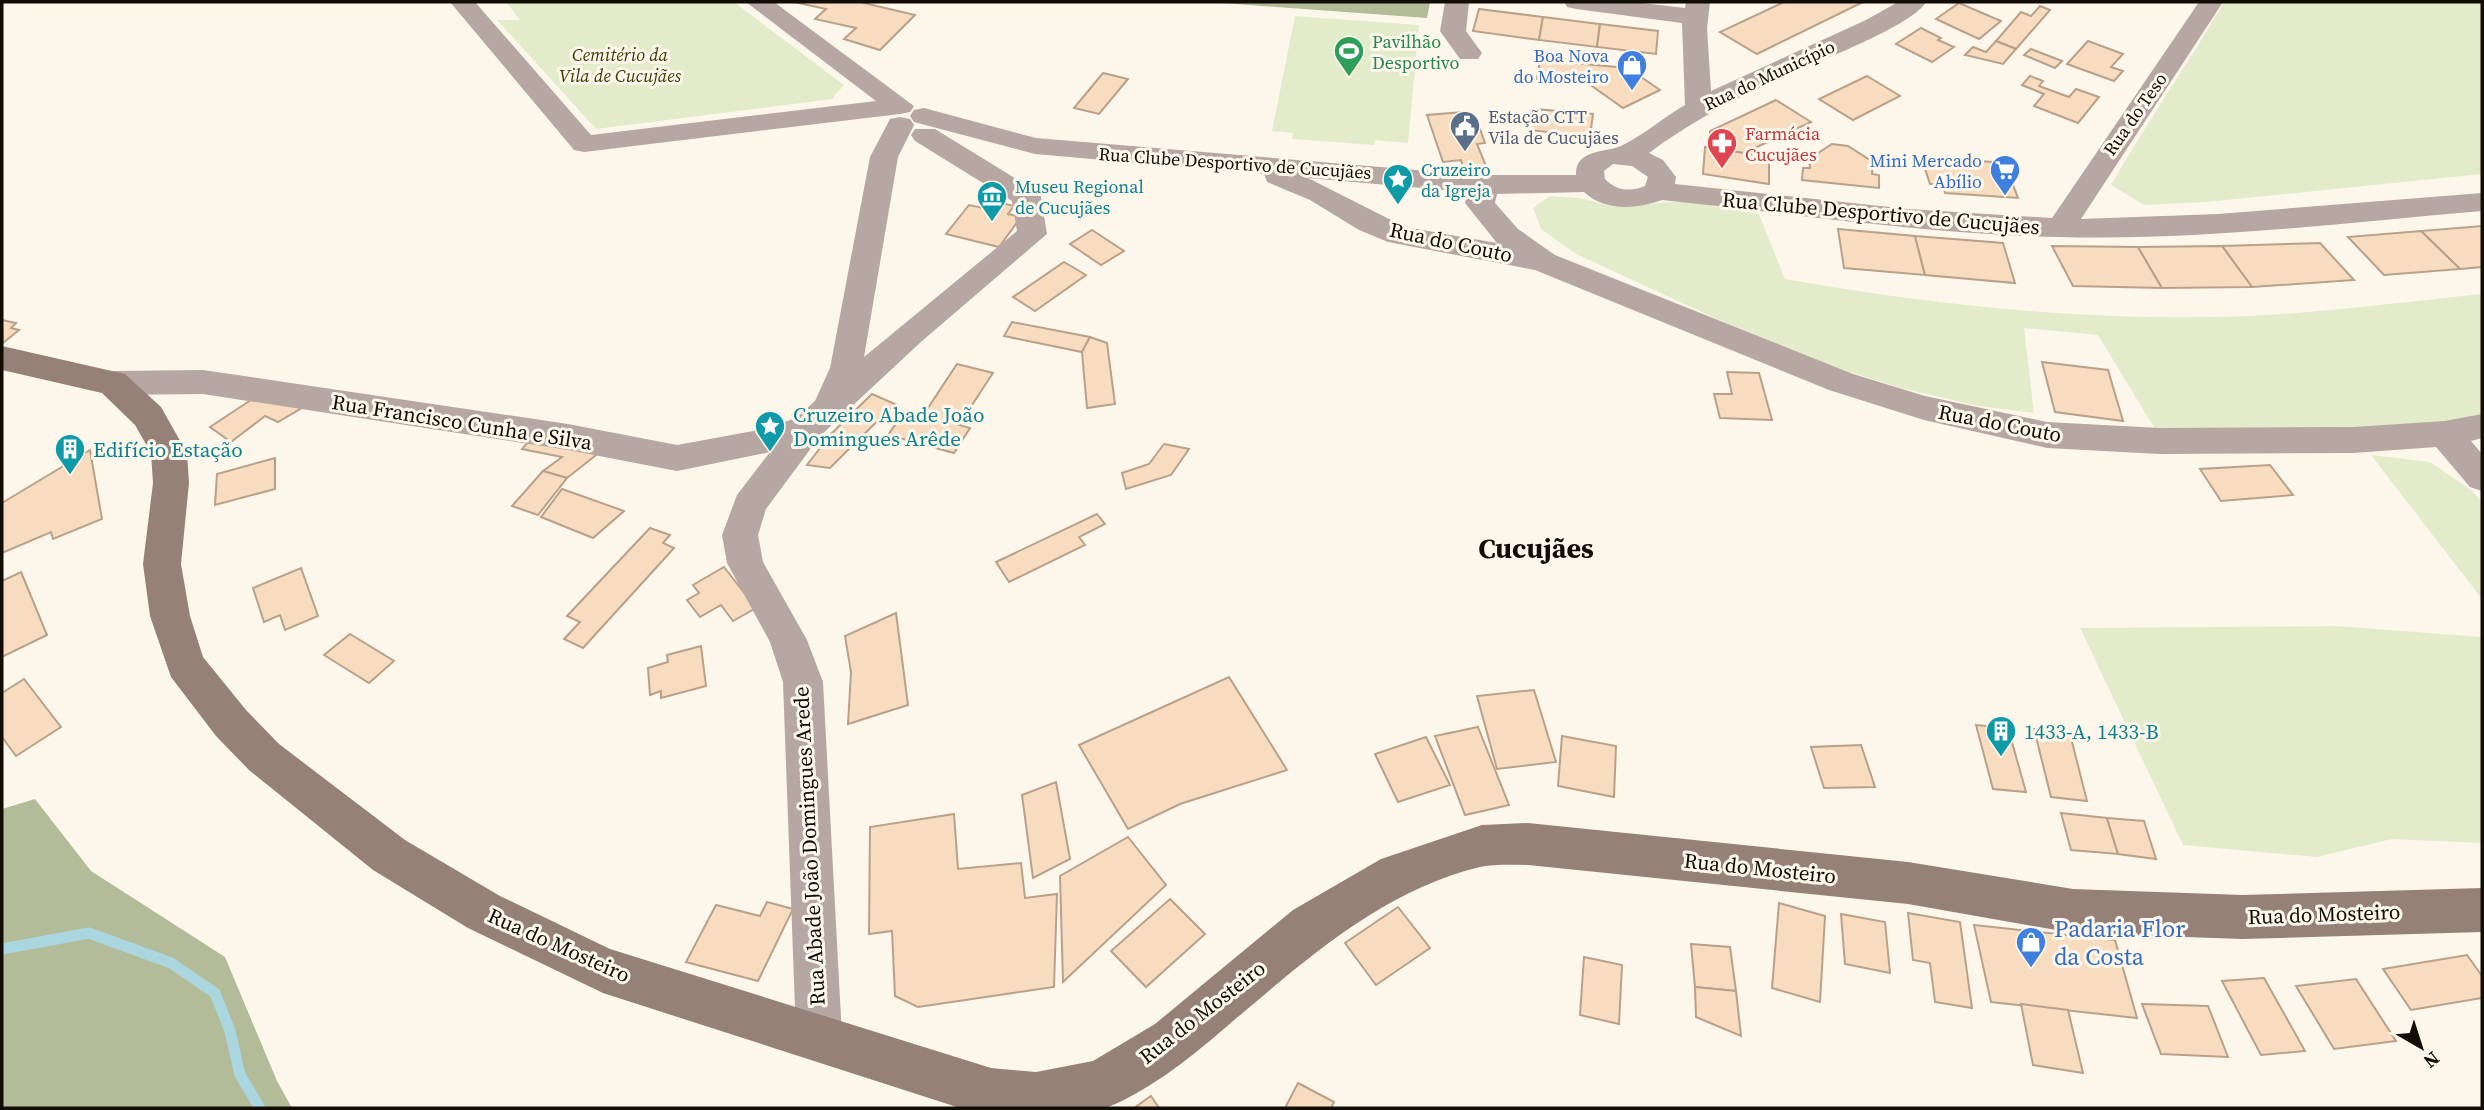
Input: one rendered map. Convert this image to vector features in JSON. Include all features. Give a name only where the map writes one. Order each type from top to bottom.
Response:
[{"type":"main road","points":[[5,361],[113,383]]},
{"type":"main road","name":"Rua do Mosteiro","points":[[113,383],[148,416],[169,453],[171,483],[162,564],[170,616],[185,665],[231,723],[264,757],[389,855],[484,912],[603,970],[819,1036],[991,1093],[1059,1102],[1101,1085],[1172,1041],[1310,926],[1397,874],[1482,846],[1528,844],[1908,883],[2073,911],[2242,917],[2482,910]]},
{"type":"street","points":[[461,2],[584,144],[912,120]]},
{"type":"street","name":"Rua Abade João Domingues Arede","points":[[758,2],[912,120],[1026,197],[1032,234],[911,333],[818,418],[750,505],[740,534],[745,563],[788,640],[803,682],[819,1036]]},
{"type":"street","points":[[1457,2],[1453,31],[1469,53]]},
{"type":"street","points":[[1576,2],[1697,9],[1714,59],[1699,108]]},
{"type":"street","name":"Rua do Município","points":[[1628,155],[1669,123],[1756,79],[1858,33],[1914,2]]},
{"type":"street","name":"Rua do Teso","points":[[2060,228],[2211,2]]},
{"type":"street","points":[[1714,59],[1756,79]]},
{"type":"street","points":[[818,418],[846,369],[884,157],[912,120]]},
{"type":"street","name":"Rua Clube Desportivo de Cucujães","points":[[912,120],[950,120],[1035,146],[1485,184],[1592,183]]},
{"type":"street","points":[[1628,155],[1650,163],[1658,170],[1662,177],[1658,191],[1637,199],[1623,199],[1611,196],[1592,183],[1590,168],[1595,162],[1604,157],[1628,155]]},
{"type":"street","name":"Rua do Couto","points":[[1247,163],[1320,194],[1369,223],[1399,235],[1544,262],[1841,382],[1924,408],[2048,435],[2174,441],[2353,440],[2445,434],[2482,426]]},
{"type":"street","name":"Rua do Couto","points":[[1485,184],[1480,203],[1489,220],[1511,240],[1544,262]]},
{"type":"street","name":"Rua Clube Desportivo de Cucujães","points":[[1658,191],[1949,223],[2060,228],[2240,223],[2482,202]]},
{"type":"street","name":"Rua Francisco Cunha e Silva","points":[[113,383],[203,382],[568,437],[677,458],[766,441],[818,418]]},
{"type":"street","points":[[2445,434],[2482,478]]},
{"type":"green space","name":"Cemitério da Vila de Cucujães","points":[[506,2],[734,2],[844,85],[832,99],[596,129],[497,20],[520,20]]},
{"type":"green space","points":[[1208,2],[1430,2],[1427,18]]},
{"type":"green space","points":[[2224,2],[2482,2],[2482,174],[2206,202],[2144,205],[2111,185]]},
{"type":"green space","name":"Pavilhão Desportivo","points":[[1295,16],[1419,25],[1408,143],[1375,140],[1374,145],[1292,139],[1293,133],[1272,131]]},
{"type":"green space","points":[[1550,196],[1580,198],[1614,207],[1683,201],[1759,214],[1785,279],[1958,304],[2133,317],[2250,316],[2482,294],[2482,421],[2452,428],[2155,429],[2098,335],[2024,328],[2034,413],[1978,406],[1901,388],[1834,367],[1717,319],[1576,254],[1541,229],[1533,208]]},
{"type":"green space","points":[[2371,455],[2430,462],[2471,490],[2482,502],[2482,599]]},
{"type":"green space","points":[[2336,626],[2482,637],[2482,843],[2392,839],[2317,857],[2183,845],[2080,628]]},
{"type":"green space","points":[[35,799],[91,871],[225,957],[277,1081],[292,1108],[2,1108],[2,809]]},
{"type":"building","points":[[794,2],[860,2],[915,15],[880,50],[844,39],[856,28],[815,19],[826,9]]},
{"type":"building","points":[[1784,2],[1863,2],[1757,54],[1720,32]]},
{"type":"building","points":[[1959,3],[2001,21],[1979,39],[1936,19]]},
{"type":"building","points":[[2040,6],[2050,10],[2016,49],[1996,41],[2021,12],[2031,16]]},
{"type":"building","points":[[1479,9],[1543,17],[1539,40],[1473,31]]},
{"type":"building","points":[[1543,17],[1600,24],[1597,47],[1539,40]]},
{"type":"building","points":[[1600,24],[1658,31],[1656,54],[1597,47]]},
{"type":"building","points":[[1921,28],[1954,47],[1932,62],[1896,44]]},
{"type":"building","points":[[1996,41],[2016,49],[2003,64],[1965,55],[1973,47],[1986,52]]},
{"type":"building","points":[[2088,41],[2123,54],[2111,67],[2123,71],[2114,81],[2067,64]]},
{"type":"building","points":[[2031,49],[2062,61],[2055,68],[2024,55]]},
{"type":"building","points":[[1540,60],[1628,68],[1660,90],[1623,108],[1589,84],[1537,79]]},
{"type":"building","points":[[1103,73],[1128,79],[1099,114],[1074,108]]},
{"type":"building","points":[[1867,76],[1900,96],[1853,120],[1819,99]]},
{"type":"building","points":[[2030,76],[2043,81],[2039,86],[2069,97],[2076,89],[2099,97],[2078,123],[2034,106],[2044,94],[2022,85]]},
{"type":"building","points":[[1776,100],[1811,122],[1744,153],[1711,148],[1710,131]]},
{"type":"building","points":[[1535,109],[1593,114],[1590,137],[1529,130]]},
{"type":"building","points":[[1463,112],[1470,130],[1480,129],[1485,143],[1477,144],[1486,166],[1463,167],[1461,160],[1443,162],[1427,115]]},
{"type":"building","points":[[1832,144],[1848,146],[1873,162],[1872,174],[1879,175],[1879,188],[1802,180],[1803,168],[1810,168],[1809,159]]},
{"type":"building","points":[[1705,147],[1769,157],[1769,184],[1703,174]]},
{"type":"building","points":[[1933,158],[1993,162],[1997,171],[2008,172],[2018,198],[1945,193],[1942,184],[1930,184],[1924,166],[1936,166]]},
{"type":"building","points":[[993,201],[1014,206],[1008,214],[1021,217],[999,247],[946,234],[969,205],[988,209]]},
{"type":"building","points":[[2482,226],[2482,267],[2460,269],[2421,231]]},
{"type":"building","points":[[1838,229],[1915,236],[1925,275],[1844,268]]},
{"type":"building","points":[[1092,230],[1124,251],[1101,265],[1070,244]]},
{"type":"building","points":[[2421,231],[2460,269],[2384,275],[2348,237]]},
{"type":"building","points":[[1915,236],[2003,243],[2015,283],[1925,275]]},
{"type":"building","points":[[2320,243],[2354,280],[2252,287],[2222,246]]},
{"type":"building","points":[[2052,246],[2138,247],[2162,288],[2073,286]]},
{"type":"building","points":[[2222,246],[2252,287],[2162,288],[2138,247]]},
{"type":"building","points":[[1064,262],[1086,275],[1035,311],[1013,297]]},
{"type":"building","points":[[2,320],[16,323],[11,328],[19,330],[3,343]]},
{"type":"building","points":[[1012,322],[1090,337],[1082,352],[1004,336]]},
{"type":"building","points":[[1090,337],[1107,343],[1115,404],[1087,408],[1082,352]]},
{"type":"building","points":[[2042,362],[2108,370],[2123,421],[2055,412]]},
{"type":"building","points":[[957,364],[993,373],[959,425],[970,428],[954,453],[888,435],[902,415],[920,420]]},
{"type":"building","points":[[1727,372],[1759,373],[1772,420],[1720,418],[1714,394],[1732,394]]},
{"type":"building","points":[[872,394],[895,404],[853,445],[831,434]]},
{"type":"building","points":[[254,398],[305,406],[278,422],[265,416],[231,442],[210,427]]},
{"type":"building","points":[[831,434],[853,445],[830,468],[807,465]]},
{"type":"building","points":[[534,435],[605,448],[567,478],[543,471],[562,457],[522,449]]},
{"type":"building","points":[[1164,444],[1189,449],[1171,475],[1126,489],[1122,473],[1149,464]]},
{"type":"building","name":"Edifício Estação","points":[[90,450],[102,519],[53,539],[51,532],[2,553],[2,503]]},
{"type":"building","points":[[275,458],[275,489],[215,505],[217,474]]},
{"type":"building","points":[[2270,465],[2293,495],[2221,501],[2200,469]]},
{"type":"building","points":[[543,471],[567,478],[538,515],[512,506]]},
{"type":"building","points":[[562,489],[624,511],[593,538],[541,517]]},
{"type":"building","points":[[1097,514],[1105,524],[1079,537],[1085,545],[1009,582],[996,562]]},
{"type":"building","points":[[650,528],[670,535],[663,543],[674,548],[583,648],[564,639],[580,622],[567,616]]},
{"type":"building","points":[[724,567],[756,608],[733,621],[721,605],[700,617],[687,600],[699,593],[693,585]]},
{"type":"building","points":[[301,568],[318,616],[285,630],[280,615],[264,622],[253,588]]},
{"type":"building","points":[[21,572],[47,635],[2,657],[2,581]]},
{"type":"building","points":[[896,613],[908,705],[848,724],[851,672],[845,636]]},
{"type":"building","points":[[350,634],[394,661],[369,683],[324,655]]},
{"type":"building","points":[[701,646],[706,686],[661,698],[661,691],[650,695],[648,668],[668,662],[667,655]]},
{"type":"building","points":[[1229,677],[1287,770],[1180,804],[1128,829],[1079,745]]},
{"type":"building","points":[[24,679],[61,727],[16,756],[2,737],[2,693]]},
{"type":"building","points":[[1534,690],[1556,762],[1497,769],[1477,696]]},
{"type":"building","name":"1433-A, 1433-B","points":[[1976,725],[2008,728],[2026,792],[1993,789]]},
{"type":"building","points":[[1478,727],[1509,805],[1465,815],[1435,736]]},
{"type":"building","points":[[2034,729],[2070,734],[2087,801],[2051,797]]},
{"type":"building","points":[[1562,736],[1616,746],[1614,797],[1558,786]]},
{"type":"building","points":[[1426,737],[1450,785],[1398,802],[1375,754]]},
{"type":"building","points":[[1861,745],[1875,787],[1824,788],[1811,747]]},
{"type":"building","points":[[1056,782],[1070,859],[1033,878],[1022,795]]},
{"type":"building","points":[[2061,813],[2107,818],[2118,854],[2071,850]]},
{"type":"building","points":[[954,814],[958,869],[1021,863],[1025,898],[1057,894],[1054,987],[918,1007],[895,996],[892,931],[869,934],[870,827]]},
{"type":"building","points":[[2107,818],[2144,821],[2156,859],[2118,854]]},
{"type":"building","points":[[1128,837],[1166,885],[1063,982],[1060,876]]},
{"type":"building","points":[[1170,899],[1205,934],[1146,987],[1111,951]]},
{"type":"building","points":[[767,902],[793,909],[758,981],[686,962],[716,905],[760,916]]},
{"type":"building","points":[[1779,903],[1825,916],[1820,1002],[1772,988]]},
{"type":"building","points":[[1398,907],[1430,948],[1376,985],[1345,943]]},
{"type":"building","points":[[1908,913],[1960,922],[1972,1008],[1935,1002],[1930,963],[1913,960]]},
{"type":"building","points":[[1841,914],[1885,922],[1890,973],[1845,964]]},
{"type":"building","points":[[1974,925],[2115,940],[2137,1018],[1991,1002]]},
{"type":"building","points":[[1691,944],[1730,947],[1736,991],[1695,987]]},
{"type":"building","points":[[2467,955],[2482,976],[2482,998],[2411,1010],[2383,969]]},
{"type":"building","points":[[1584,957],[1622,965],[1619,1024],[1580,1015]]},
{"type":"building","points":[[2264,978],[2305,1051],[2261,1055],[2222,981]]},
{"type":"building","points":[[2356,979],[2396,1041],[2334,1049],[2296,986]]},
{"type":"building","points":[[1695,987],[1736,991],[1741,1036],[1696,1017]]},
{"type":"building","points":[[2021,1004],[2068,1010],[2083,1073],[2033,1065]]},
{"type":"building","points":[[2142,1004],[2208,1006],[2228,1057],[2161,1054]]},
{"type":"building","points":[[1298,1083],[1334,1102],[1331,1108],[1285,1108]]},
{"type":"building","points":[[1151,1096],[1159,1108],[1134,1108]]},
{"type":"waterway","points":[[2,949],[89,933],[171,963],[215,993],[230,1031],[240,1075],[260,1108]]},
{"type":"place","name":"Pavilhão Desportivo","points":[[1349,78]]},
{"type":"place","name":"Boa Nova do Mosteiro","points":[[1632,92]]},
{"type":"place","name":"Estação CTT Vila de Cucujães","points":[[1465,153]]},
{"type":"place","name":"Farmácia Cucujães","points":[[1722,170]]},
{"type":"place","name":"Mini Mercado Abílio","points":[[2005,197]]},
{"type":"place","name":"Cruzeiro da Igreja","points":[[1398,206]]},
{"type":"place","name":"Museu Regional de Cucujães","points":[[992,223]]},
{"type":"place","name":"Cruzeiro Abade João Domingues Arêde","points":[[770,453]]},
{"type":"place","name":"Edifício Estação","points":[[70,476]]},
{"type":"place","name":"1433-A, 1433-B","points":[[2001,758]]},
{"type":"place","name":"Padaria Flor da Costa","points":[[2031,969]]},
{"type":"district","name":"Cucujães","points":[[1536,548]]}]
